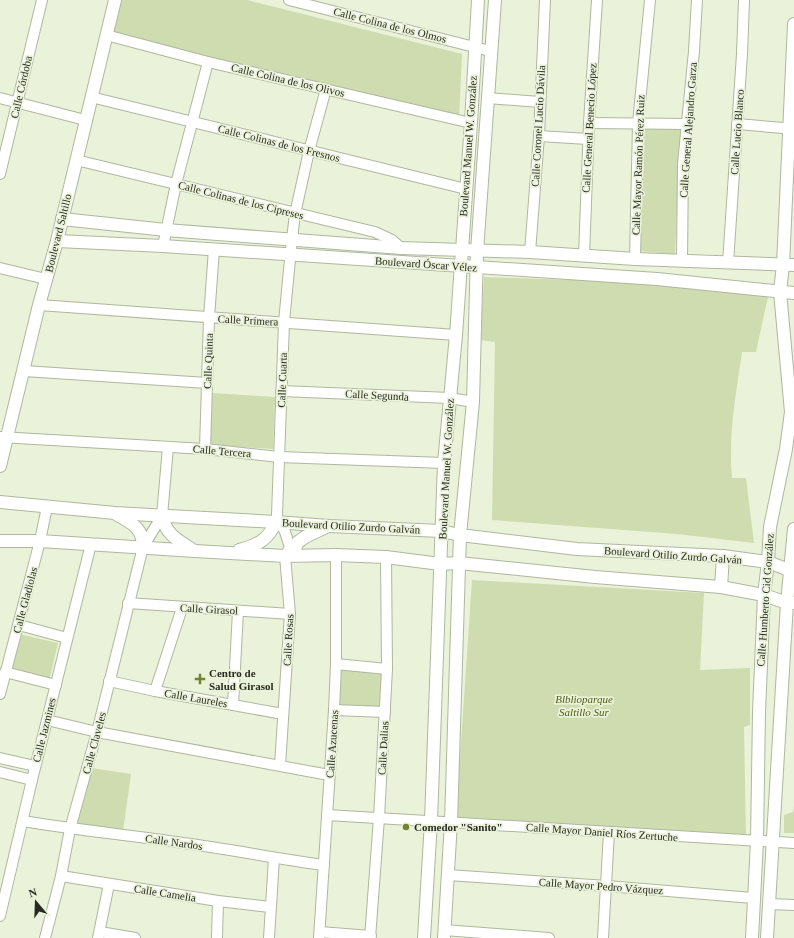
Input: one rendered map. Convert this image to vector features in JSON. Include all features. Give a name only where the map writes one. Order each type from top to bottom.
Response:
[{"type":"street","name":"Calle Córdoba","points":[[0,174],[42,0]]},
{"type":"street","name":"Boulevard Saltillo","points":[[0,466],[3,438],[24,371],[115,0]]},
{"type":"street","name":"Calle Colina de los Olmos","points":[[289,0],[324,4],[490,51]]},
{"type":"street","name":"Boulevard Manuel W. González","points":[[424,938],[431,821],[444,463],[456,335],[478,0]]},
{"type":"street","name":"Boulevard Manuel W. González","points":[[444,934],[451,822],[460,535],[473,402],[477,251],[490,51],[495,0]]},
{"type":"street","name":"Calle Coronel Lucio Dávila","points":[[530,252],[539,136],[545,0]]},
{"type":"street","name":"Calle General Benecio López","points":[[584,256],[588,139],[597,0]]},
{"type":"street","name":"Calle Mayor Ramón Pérez Ruiz","points":[[635,259],[638,123],[650,0]]},
{"type":"street","name":"Calle General Alejandro Garza","points":[[682,261],[683,164],[698,0]]},
{"type":"street","name":"Calle Lucio Blanco","points":[[728,263],[742,54],[744,0]]},
{"type":"street","name":"Calle Humberto Cid González","points":[[752,938],[757,841],[759,712],[764,595],[770,526],[786,449],[791,412],[780,292],[788,265],[794,24]]},
{"type":"street","name":"Calle Colina de los Olivos","points":[[106,35],[208,62],[471,123]]},
{"type":"street","points":[[163,246],[176,184],[208,62]]},
{"type":"street","name":"Calle Cuarta","points":[[276,522],[284,322],[290,254],[295,214],[309,151],[326,89]]},
{"type":"street","name":"Calle Colinas de los Fresnos","points":[[91,97],[466,189]]},
{"type":"street","points":[[0,98],[85,120]]},
{"type":"street","points":[[487,98],[540,102]]},
{"type":"street","points":[[589,123],[687,124]]},
{"type":"street","points":[[737,124],[783,128]]},
{"type":"street","points":[[539,136],[588,139]]},
{"type":"street","name":"Calle Colinas de los Cipreses","points":[[76,160],[295,214],[375,232],[392,240],[401,248]]},
{"type":"street","name":"Boulevard Óscar Vélez","points":[[62,219],[166,230],[401,248],[530,252],[635,259],[788,265]]},
{"type":"street","name":"Boulevard Óscar Vélez","points":[[57,240],[214,249],[656,279],[794,293]]},
{"type":"street","name":"Calle Quinta","points":[[205,449],[209,318],[214,249]]},
{"type":"street","points":[[656,279],[658,260]]},
{"type":"street","points":[[0,268],[46,280]]},
{"type":"street","name":"Calle Primera","points":[[40,305],[456,335]]},
{"type":"street","points":[[24,371],[207,383]]},
{"type":"street","name":"Calle Segunda","points":[[281,391],[450,398],[473,402]]},
{"type":"street","name":"Calle Tercera","points":[[3,438],[205,449],[279,457],[444,463]]},
{"type":"street","points":[[168,447],[162,516],[164,524],[168,532],[195,551]]},
{"type":"street","name":"Boulevard Otilio Zurdo Galván","points":[[0,502],[162,516],[330,526],[441,530],[460,535],[577,549],[723,556],[768,562],[792,572]]},
{"type":"street","name":"Calle Gladiolas","points":[[0,694],[19,625],[47,507]]},
{"type":"street","points":[[115,513],[138,530],[142,536],[143,547]]},
{"type":"street","points":[[143,547],[162,516]]},
{"type":"street","points":[[228,552],[250,547],[264,540],[270,534],[276,522]]},
{"type":"street","name":"Calle Rosas","points":[[276,522],[284,529],[290,547],[285,556],[290,614],[280,765]]},
{"type":"street","points":[[285,556],[295,549],[298,542],[304,537],[330,526]]},
{"type":"street","name":"Calle Humberto Cid González","points":[[767,938],[794,530]]},
{"type":"street","points":[[0,541],[40,541],[285,556],[386,557],[440,564],[459,563],[595,577],[721,587],[764,595],[790,603]]},
{"type":"street","name":"Calle Jazmines","points":[[0,916],[35,766],[91,544]]},
{"type":"street","name":"Calle Claveles","points":[[45,938],[61,876],[70,829],[97,732],[143,547]]},
{"type":"street","name":"Calle Azucenas","points":[[336,556],[336,664],[334,710],[319,935],[370,937]]},
{"type":"street","points":[[721,587],[723,556]]},
{"type":"street","name":"Calle Dalias","points":[[370,937],[379,818],[387,669],[386,557]]},
{"type":"street","name":"Calle Girasol","points":[[128,604],[290,614]]},
{"type":"street","points":[[155,691],[182,608]]},
{"type":"street","points":[[233,705],[238,611]]},
{"type":"street","points":[[19,625],[67,638]]},
{"type":"street","points":[[336,664],[387,669]]},
{"type":"street","points":[[5,672],[56,684]]},
{"type":"street","name":"Calle Laureles","points":[[109,681],[155,691],[283,714]]},
{"type":"street","points":[[334,710],[384,712]]},
{"type":"street","points":[[47,720],[97,732],[329,775]]},
{"type":"street","points":[[0,758],[35,766]]},
{"type":"street","points":[[0,772],[32,780]]},
{"type":"street","points":[[327,815],[431,821]]},
{"type":"street","name":"Calle Nardos","points":[[23,820],[70,829],[184,843],[324,865]]},
{"type":"street","name":"Calle Mayor Daniel Ríos Zertuche","points":[[431,821],[794,843]]},
{"type":"street","points":[[603,938],[609,832]]},
{"type":"street","points":[[269,938],[274,858]]},
{"type":"street","name":"Calle Mayor Pedro Vázquez","points":[[448,875],[754,898]]},
{"type":"street","name":"Calle Camelia","points":[[61,876],[218,901],[270,907]]},
{"type":"street","points":[[109,884],[99,935],[135,938]]},
{"type":"street","points":[[217,938],[218,901]]},
{"type":"street","points":[[769,904],[794,905]]},
{"type":"street","points":[[444,934],[549,938]]},
{"type":"green space","points":[[120,0],[247,0],[462,54],[459,119],[195,54],[113,32]]},
{"type":"green space","points":[[643,126],[681,128],[675,254],[637,251]]},
{"type":"green space","points":[[484,277],[602,281],[769,292],[756,352],[742,352],[735,399],[731,446],[732,478],[746,478],[754,543],[677,534],[492,520],[495,342],[480,340]]},
{"type":"green space","points":[[211,393],[275,397],[273,449],[207,445]]},
{"type":"green space","name":"Blblioparque Saltillo Sur","points":[[472,580],[704,593],[700,670],[750,668],[750,725],[744,727],[746,837],[456,817]]},
{"type":"green space","points":[[19,634],[58,643],[49,681],[10,671]]},
{"type":"green space","points":[[341,670],[382,672],[379,708],[339,705]]},
{"type":"green space","points":[[91,768],[131,774],[123,831],[77,825]]},
{"type":"green space","points":[[794,806],[794,833],[784,833],[784,815],[793,812]]},
{"type":"place","name":"Centro de Salud Girasol","points":[[200,679]]},
{"type":"place","name":"Comedor \"Sanito\"","points":[[406,827]]}]
